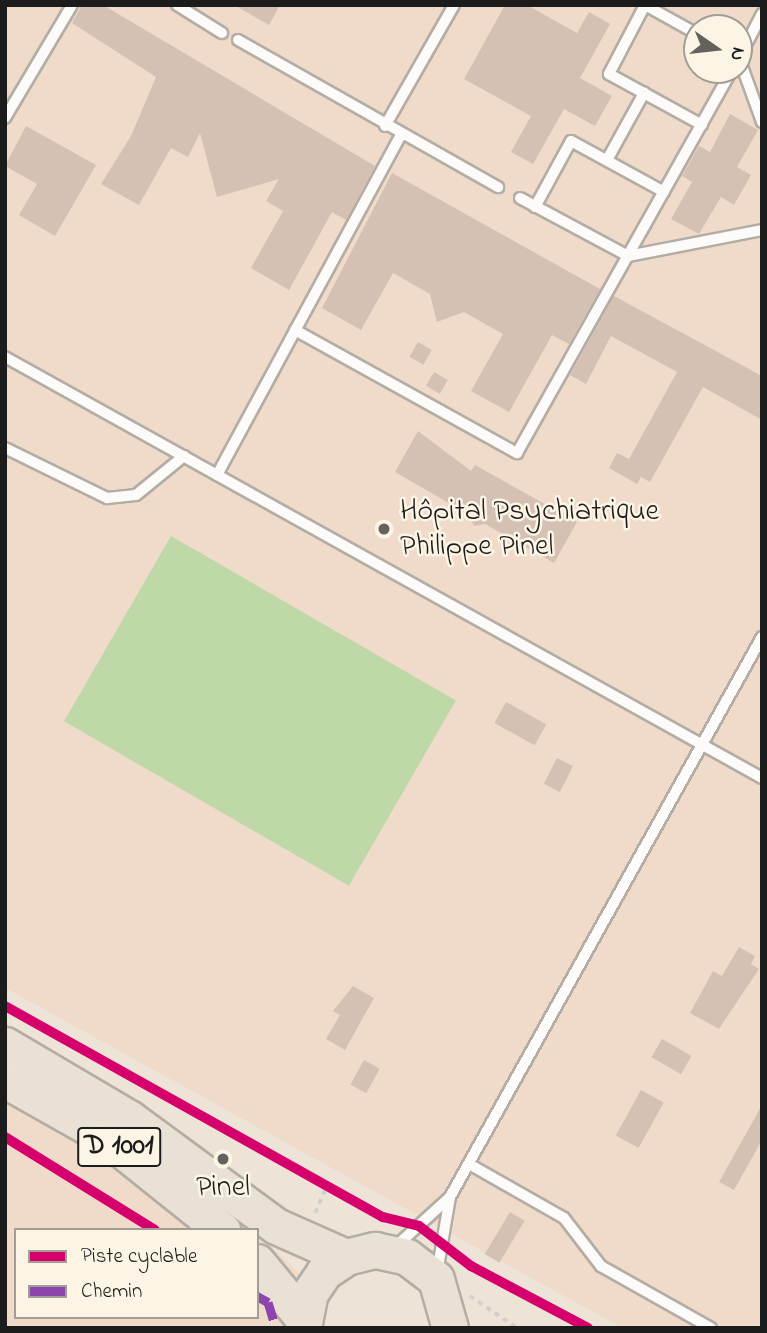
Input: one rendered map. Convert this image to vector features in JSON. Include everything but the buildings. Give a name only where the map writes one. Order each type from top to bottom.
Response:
[{"type":"main road","name":"D 1001","points":[[5,1045],[130,1118],[276,1226],[346,1257]]},
{"type":"main road","name":"D 1001","points":[[5,1080],[106,1137],[220,1228]]},
{"type":"main road","points":[[303,1323],[324,1272],[346,1257],[390,1251],[453,1309]]},
{"type":"main road","points":[[259,1265],[303,1323]]},
{"type":"lane","points":[[5,118],[72,5]]},
{"type":"lane","points":[[177,5],[222,33]]},
{"type":"lane","points":[[385,126],[454,5]]},
{"type":"lane","points":[[683,26],[645,5],[609,74],[702,125]]},
{"type":"lane","points":[[753,31],[762,14]]},
{"type":"lane","points":[[238,40],[385,126],[498,187]]},
{"type":"lane","points":[[295,330],[517,453],[724,84]]},
{"type":"lane","points":[[748,84],[762,122]]},
{"type":"lane","points":[[607,160],[644,93]]},
{"type":"lane","points":[[217,475],[401,135]]},
{"type":"lane","points":[[535,207],[571,141],[664,192]]},
{"type":"lane","points":[[520,198],[628,256],[762,230]]},
{"type":"lane","points":[[5,356],[762,778]]},
{"type":"lane","points":[[5,448],[107,498],[136,495],[184,456]]},
{"type":"lane","points":[[390,1251],[450,1197],[762,637]]},
{"type":"lane","points":[[469,1164],[564,1218],[601,1266],[711,1328]]},
{"type":"lane","points":[[450,1197],[453,1309]]},
{"type":"path","points":[[453,1309],[517,1328]]},
{"type":"shaded area","name":"Hôpital Psychiatrique Philippe Pinel","points":[[5,5],[762,5],[762,1328],[622,1328],[5,988]]},
{"type":"shaded area","points":[[5,1084],[249,1228],[14,1228],[14,1319],[259,1319],[259,1235],[300,1274],[315,1328],[5,1328]]},
{"type":"green space","points":[[171,536],[456,700],[349,886],[64,721]]},
{"type":"marked path","points":[[259,1297],[268,1302],[276,1328]]},
{"type":"cycle path","points":[[5,1006],[383,1217],[419,1226],[471,1266],[588,1328]]},
{"type":"cycle path","points":[[5,1137],[152,1228]]},
{"type":"place","name":"Hôpital Psychiatrique Philippe Pinel","points":[[384,529]]},
{"type":"place","name":"Pinel","points":[[223,1159]]}]
